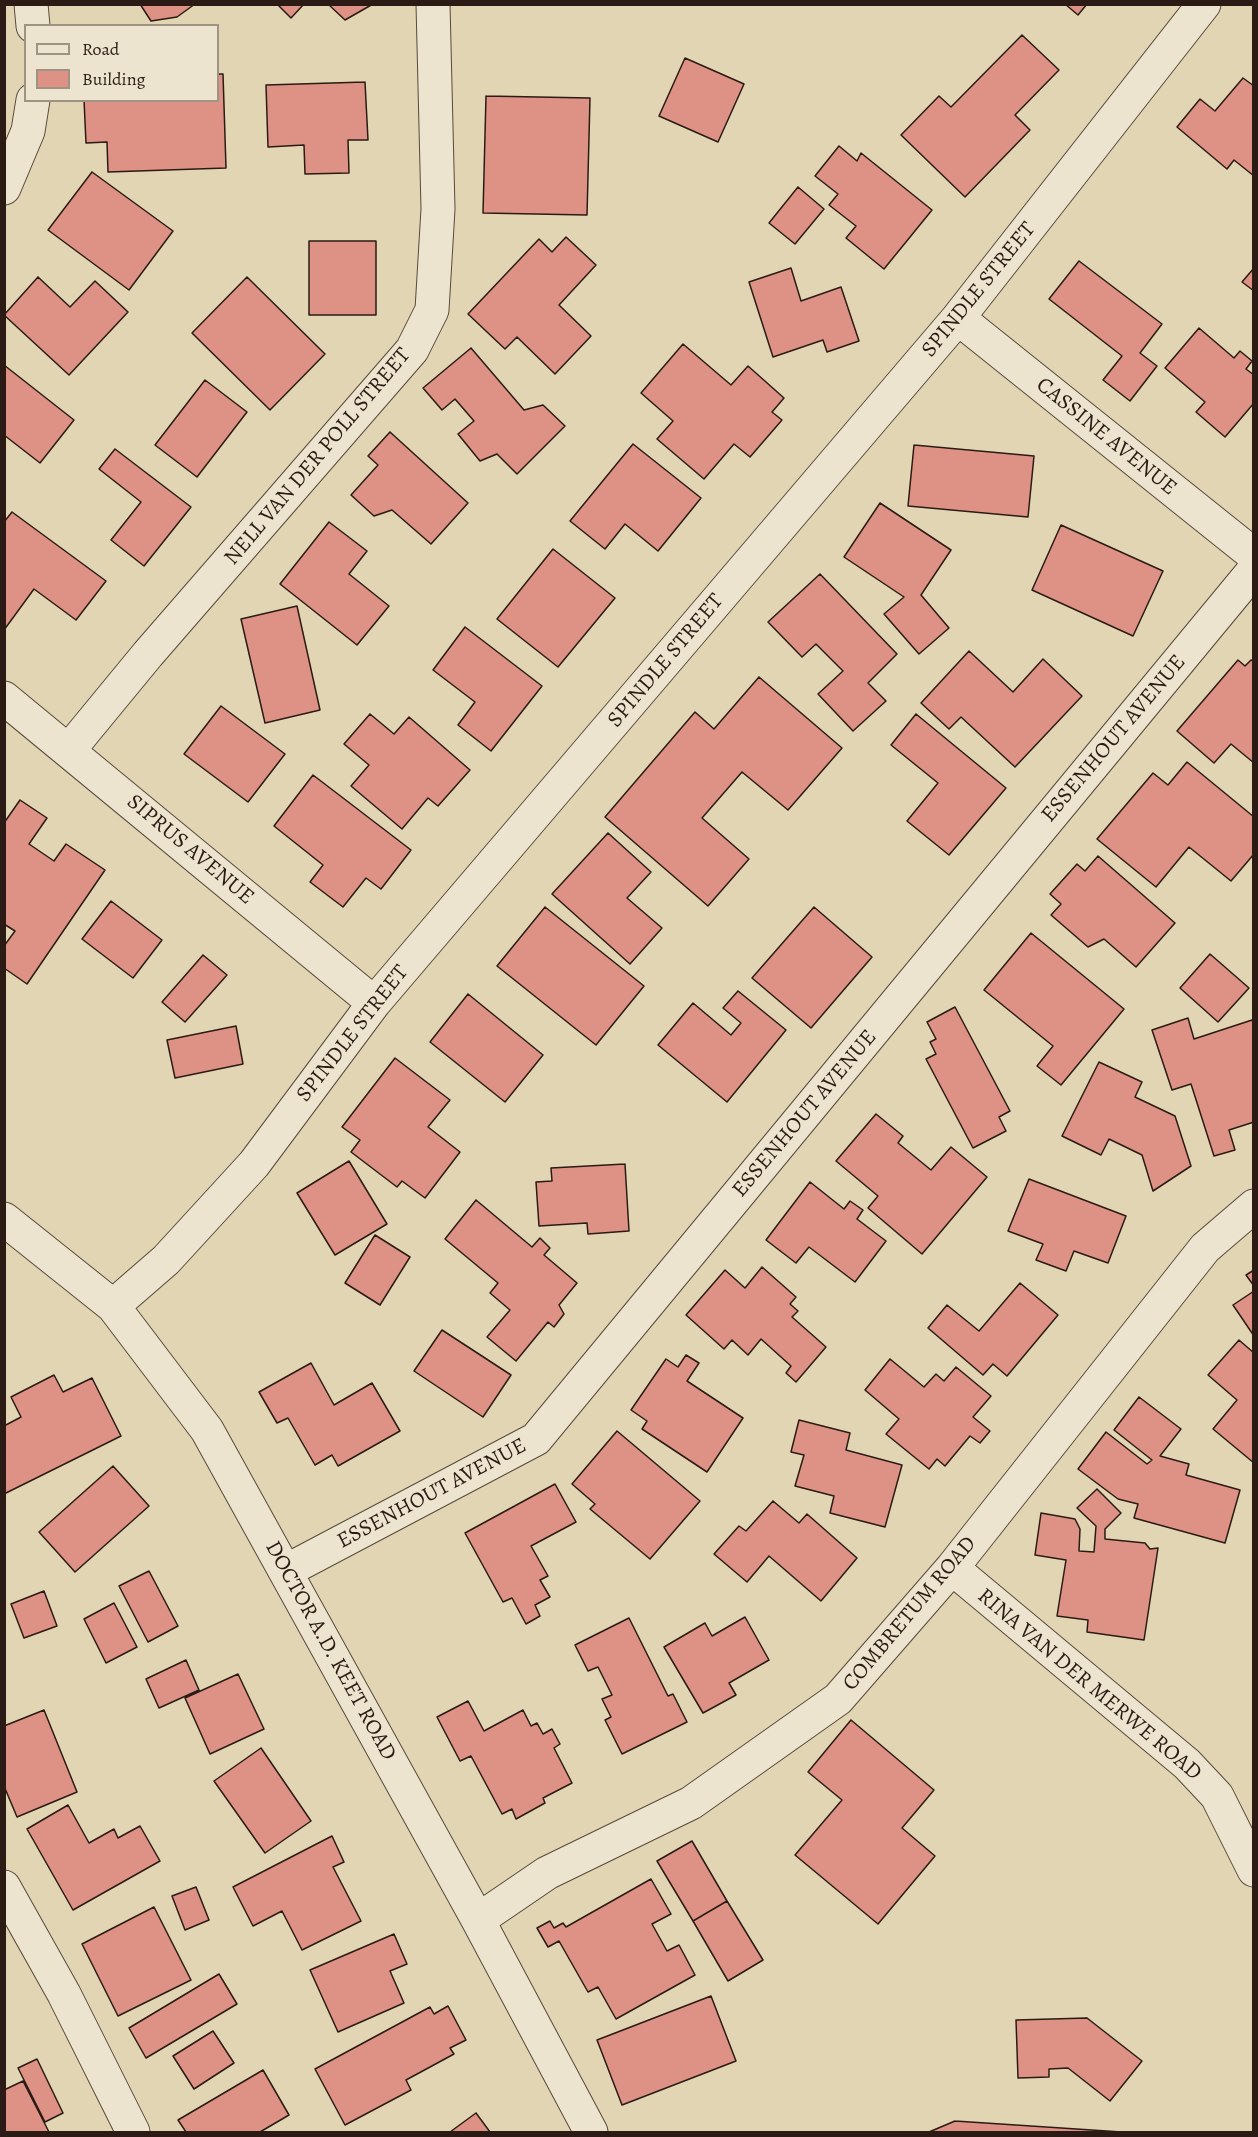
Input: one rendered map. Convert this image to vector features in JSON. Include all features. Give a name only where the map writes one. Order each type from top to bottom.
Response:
[{"type":"street","points":[[31,4],[33,24]]},
{"type":"street","name":"NELL VAN DER POLL STREET","points":[[69,750],[148,654],[412,350],[432,310],[438,209],[433,4]]},
{"type":"street","name":"SPINDLE STREET","points":[[113,1306],[166,1260],[254,1164],[374,1003],[958,318],[1204,4]]},
{"type":"street","points":[[4,188],[28,131],[33,102]]},
{"type":"street","name":"CASSINE AVENUE","points":[[958,318],[1254,555]]},
{"type":"street","name":"ESSENHOUT AVENUE","points":[[286,1571],[536,1439],[1254,570]]},
{"type":"street","name":"SIPRUS AVENUE","points":[[4,698],[374,1003]]},
{"type":"street","name":"COMBRETUM ROAD","points":[[478,1920],[547,1873],[691,1803],[838,1699],[952,1568],[1205,1248],[1254,1206]]},
{"type":"street","name":"DOCTOR A.D. KEET ROAD","points":[[4,1219],[113,1306],[207,1430],[478,1920],[591,2133]]},
{"type":"street","name":"RINA VAN DER MERWE ROAD","points":[[952,1568],[1187,1764],[1217,1796],[1254,1870]]},
{"type":"street","points":[[4,1887],[64,1994],[133,2133]]},
{"type":"building","points":[[140,4],[195,4],[177,17],[151,21]]},
{"type":"building","points":[[277,4],[304,4],[291,18]]},
{"type":"building","points":[[328,4],[373,4],[345,20]]},
{"type":"building","points":[[1065,4],[1087,4],[1078,15]]},
{"type":"building","points":[[1022,35],[1059,70],[1015,115],[1030,130],[965,197],[901,135],[939,96],[951,107]]},
{"type":"building","points":[[685,58],[744,84],[718,142],[659,116]]},
{"type":"building","points":[[219,74],[223,74],[226,168],[108,172],[107,142],[86,143],[84,102],[219,102]]},
{"type":"building","points":[[1243,78],[1254,86],[1254,176],[1234,160],[1227,169],[1177,127],[1200,99],[1215,111]]},
{"type":"building","points":[[365,82],[368,140],[348,140],[349,173],[305,174],[304,145],[268,147],[266,85]]},
{"type":"building","points":[[486,96],[590,98],[587,215],[483,213]]},
{"type":"building","points":[[839,146],[857,161],[861,153],[932,210],[884,269],[846,238],[856,226],[829,205],[838,194],[815,176]]},
{"type":"building","points":[[92,172],[173,231],[129,290],[48,230]]},
{"type":"building","points":[[798,187],[824,209],[795,244],[769,223]]},
{"type":"building","points":[[566,237],[596,265],[559,305],[591,336],[555,374],[517,337],[505,349],[468,314],[539,239],[552,252]]},
{"type":"building","points":[[309,241],[376,241],[376,315],[309,315]]},
{"type":"building","points":[[1079,261],[1162,324],[1140,353],[1157,366],[1130,401],[1103,380],[1122,356],[1049,299]]},
{"type":"building","points":[[791,268],[801,301],[841,287],[859,341],[827,352],[823,340],[773,357],[749,282]]},
{"type":"building","points":[[1254,268],[1254,291],[1242,282]]},
{"type":"building","points":[[38,277],[70,307],[95,281],[128,312],[69,375],[4,315]]},
{"type":"building","points":[[247,277],[325,354],[270,410],[192,333]]},
{"type":"building","points":[[1199,328],[1234,358],[1240,351],[1252,361],[1246,369],[1254,375],[1254,403],[1225,437],[1196,412],[1205,402],[1165,368]]},
{"type":"building","points":[[683,344],[731,385],[748,366],[784,398],[772,412],[782,420],[750,457],[734,444],[704,479],[657,439],[673,421],[641,393]]},
{"type":"building","points":[[471,348],[524,410],[543,405],[565,426],[517,474],[497,454],[480,461],[458,434],[474,421],[455,399],[442,410],[423,388]]},
{"type":"building","points":[[4,365],[74,420],[40,463],[4,435]]},
{"type":"building","points":[[205,380],[247,412],[197,477],[155,445]]},
{"type":"building","points":[[390,432],[468,503],[431,544],[392,510],[374,516],[351,495],[378,465],[368,456]]},
{"type":"building","points":[[633,444],[701,498],[658,551],[625,524],[605,549],[570,521]]},
{"type":"building","points":[[914,445],[1034,456],[1028,517],[908,506]]},
{"type":"building","points":[[115,449],[191,507],[144,566],[111,540],[141,502],[99,469]]},
{"type":"building","points":[[880,503],[951,550],[921,595],[949,628],[919,654],[884,614],[904,597],[844,557]]},
{"type":"building","points":[[12,512],[106,581],[76,620],[34,589],[4,630],[4,522]]},
{"type":"building","points":[[329,522],[367,551],[349,574],[389,606],[357,645],[280,584]]},
{"type":"building","points":[[1061,525],[1163,571],[1133,636],[1032,590]]},
{"type":"building","points":[[553,549],[615,598],[558,667],[497,619]]},
{"type":"building","points":[[820,574],[897,654],[868,683],[886,701],[853,731],[818,694],[843,671],[816,644],[802,657],[768,622]]},
{"type":"building","points":[[297,606],[320,710],[265,723],[241,619]]},
{"type":"building","points":[[465,627],[542,686],[491,751],[458,725],[475,702],[433,670]]},
{"type":"building","points":[[969,651],[1013,692],[1043,659],[1082,696],[1015,767],[961,717],[949,729],[921,703]]},
{"type":"building","points":[[1238,660],[1245,666],[1251,660],[1254,661],[1254,763],[1231,744],[1214,763],[1177,731]]},
{"type":"building","points":[[759,677],[842,748],[788,810],[742,772],[702,818],[749,859],[708,906],[605,817],[695,712],[714,729]]},
{"type":"building","points":[[221,706],[285,754],[248,802],[184,754]]},
{"type":"building","points":[[370,714],[394,734],[409,717],[470,770],[438,806],[428,798],[402,829],[351,786],[369,765],[344,744]]},
{"type":"building","points":[[916,714],[1006,788],[949,855],[907,821],[938,783],[891,745]]},
{"type":"building","points":[[1187,762],[1254,817],[1254,854],[1231,881],[1189,847],[1156,887],[1097,839],[1153,773],[1168,785]]},
{"type":"building","points":[[313,775],[411,850],[381,889],[366,878],[343,907],[310,882],[323,865],[274,826]]},
{"type":"building","points":[[20,800],[47,818],[29,844],[54,861],[66,844],[105,870],[27,984],[4,968],[4,946],[15,931],[4,924],[4,823]]},
{"type":"building","points":[[608,833],[651,872],[627,898],[662,928],[630,964],[552,894]]},
{"type":"building","points":[[1098,856],[1175,923],[1136,967],[1104,939],[1088,947],[1051,915],[1061,904],[1050,894],[1077,864],[1085,871]]},
{"type":"building","points":[[111,901],[162,940],[133,978],[82,939]]},
{"type":"building","points":[[545,907],[644,986],[596,1045],[497,966]]},
{"type":"building","points":[[814,907],[872,957],[811,1028],[752,978]]},
{"type":"building","points":[[1031,933],[1124,1009],[1061,1085],[1037,1066],[1053,1046],[984,990]]},
{"type":"building","points":[[1210,954],[1249,988],[1218,1022],[1180,988]]},
{"type":"building","points":[[203,955],[227,975],[185,1022],[162,1002]]},
{"type":"building","points":[[738,991],[786,1030],[727,1102],[658,1045],[693,1003],[731,1035],[741,1023],[723,1008]]},
{"type":"building","points":[[468,994],[543,1055],[505,1102],[430,1042]]},
{"type":"building","points":[[955,1007],[1010,1111],[999,1117],[1006,1131],[973,1148],[926,1059],[936,1054],[930,1042],[936,1039],[927,1022]]},
{"type":"building","points":[[1188,1018],[1194,1039],[1252,1020],[1254,1025],[1254,1122],[1229,1130],[1235,1150],[1214,1156],[1191,1084],[1172,1090],[1152,1030]]},
{"type":"building","points":[[236,1026],[243,1064],[175,1078],[167,1040]]},
{"type":"building","points":[[395,1058],[450,1100],[428,1127],[460,1152],[425,1198],[402,1181],[397,1187],[351,1152],[360,1140],[342,1127]]},
{"type":"building","points":[[1099,1062],[1142,1082],[1135,1097],[1175,1116],[1191,1166],[1153,1191],[1142,1155],[1109,1139],[1101,1155],[1062,1136]]},
{"type":"building","points":[[876,1114],[903,1136],[898,1143],[931,1170],[951,1147],[987,1177],[922,1254],[868,1208],[878,1196],[836,1161]]},
{"type":"building","points":[[349,1161],[387,1224],[335,1255],[297,1193]]},
{"type":"building","points":[[625,1164],[629,1231],[588,1234],[587,1223],[539,1226],[536,1182],[552,1181],[551,1168]]},
{"type":"building","points":[[1029,1179],[1126,1216],[1108,1263],[1074,1251],[1066,1271],[1036,1260],[1043,1244],[1008,1231]]},
{"type":"building","points":[[810,1182],[844,1209],[850,1201],[863,1210],[857,1219],[886,1241],[855,1282],[809,1247],[796,1263],[766,1240]]},
{"type":"building","points":[[476,1200],[532,1247],[540,1238],[550,1248],[544,1255],[577,1283],[559,1305],[564,1314],[554,1327],[548,1322],[516,1361],[487,1337],[510,1310],[490,1293],[498,1283],[445,1239]]},
{"type":"building","points":[[375,1235],[410,1257],[380,1305],[345,1283]]},
{"type":"building","points":[[762,1267],[796,1297],[790,1304],[798,1311],[792,1317],[826,1347],[796,1382],[786,1373],[791,1366],[761,1339],[748,1355],[732,1340],[724,1349],[686,1315],[725,1270],[745,1288]]},
{"type":"building","points":[[1254,1270],[1254,1286],[1246,1275]]},
{"type":"building","points":[[1020,1283],[1058,1315],[1007,1376],[993,1364],[983,1375],[928,1328],[947,1305],[979,1331]]},
{"type":"building","points":[[1254,1291],[1254,1336],[1233,1305]]},
{"type":"building","points":[[442,1330],[511,1375],[483,1417],[414,1371]]},
{"type":"building","points":[[1239,1340],[1254,1353],[1254,1463],[1213,1429],[1237,1400],[1208,1375]]},
{"type":"building","points":[[686,1355],[699,1363],[687,1381],[743,1418],[707,1472],[642,1429],[647,1421],[631,1410],[666,1359],[678,1367]]},
{"type":"building","points":[[890,1359],[924,1387],[936,1374],[944,1381],[956,1367],[991,1396],[973,1417],[990,1431],[980,1443],[970,1436],[945,1466],[937,1459],[929,1469],[886,1434],[899,1419],[865,1390]]},
{"type":"building","points":[[311,1363],[334,1405],[372,1383],[400,1431],[338,1466],[332,1455],[315,1465],[288,1418],[277,1423],[259,1392]]},
{"type":"building","points":[[54,1375],[63,1392],[92,1378],[121,1436],[4,1494],[4,1426],[21,1417],[11,1397]]},
{"type":"building","points":[[1139,1397],[1181,1429],[1160,1456],[1189,1464],[1186,1475],[1240,1490],[1225,1543],[1134,1518],[1138,1504],[1118,1499],[1078,1469],[1106,1432],[1147,1464],[1152,1460],[1114,1430]]},
{"type":"building","points":[[799,1420],[850,1433],[846,1450],[902,1465],[885,1527],[830,1513],[834,1496],[795,1486],[804,1455],[791,1452]]},
{"type":"building","points":[[617,1431],[700,1501],[650,1559],[590,1509],[595,1504],[572,1484]]},
{"type":"building","points":[[113,1466],[149,1506],[75,1572],[39,1532]]},
{"type":"building","points":[[555,1484],[576,1522],[531,1546],[548,1576],[540,1580],[550,1597],[535,1605],[540,1616],[526,1624],[512,1598],[503,1602],[465,1533]]},
{"type":"building","points":[[1097,1489],[1121,1513],[1105,1529],[1105,1539],[1145,1543],[1150,1549],[1158,1548],[1144,1640],[1087,1632],[1088,1620],[1057,1616],[1066,1560],[1035,1555],[1041,1513],[1075,1519],[1080,1529],[1079,1551],[1094,1552],[1096,1526],[1077,1508]]},
{"type":"building","points":[[773,1501],[799,1523],[807,1514],[857,1558],[821,1601],[769,1556],[747,1582],[714,1554],[739,1526],[746,1531]]},
{"type":"building","points":[[149,1571],[178,1626],[148,1642],[119,1586]]},
{"type":"building","points":[[44,1591],[57,1626],[24,1638],[11,1604]]},
{"type":"building","points":[[114,1603],[137,1647],[106,1663],[84,1619]]},
{"type":"building","points":[[745,1617],[769,1660],[729,1683],[736,1695],[703,1713],[664,1647],[705,1623],[712,1636]]},
{"type":"building","points":[[629,1618],[668,1696],[673,1694],[687,1722],[622,1754],[605,1720],[611,1717],[602,1699],[612,1695],[598,1667],[588,1671],[575,1645]]},
{"type":"building","points":[[186,1660],[199,1690],[159,1708],[146,1679]]},
{"type":"building","points":[[238,1674],[264,1729],[210,1754],[185,1698]]},
{"type":"building","points":[[468,1701],[484,1731],[523,1710],[531,1726],[537,1723],[543,1734],[552,1729],[560,1744],[554,1748],[572,1783],[543,1798],[545,1803],[516,1819],[512,1809],[502,1814],[471,1756],[460,1761],[437,1717]]},
{"type":"building","points":[[44,1710],[77,1792],[17,1817],[4,1786],[4,1726]]},
{"type":"building","points":[[851,1720],[934,1790],[902,1828],[935,1856],[878,1924],[795,1855],[842,1800],[808,1772]]},
{"type":"building","points":[[261,1748],[311,1821],[265,1853],[214,1781]]},
{"type":"building","points":[[68,1805],[89,1843],[114,1829],[118,1838],[140,1826],[160,1861],[73,1910],[27,1829]]},
{"type":"building","points":[[332,1836],[344,1862],[333,1867],[361,1921],[302,1950],[282,1911],[253,1926],[233,1887]]},
{"type":"building","points":[[692,1841],[727,1901],[693,1921],[657,1861]]},
{"type":"building","points":[[651,1879],[671,1914],[652,1924],[667,1951],[679,1945],[695,1975],[616,2019],[598,1987],[588,1992],[559,1941],[548,1947],[537,1928],[550,1921],[554,1928],[563,1923],[566,1927]]},
{"type":"building","points":[[196,1887],[209,1920],[185,1930],[172,1896]]},
{"type":"building","points":[[727,1901],[763,1960],[728,1981],[693,1921]]},
{"type":"building","points":[[154,1907],[191,1980],[118,2016],[82,1944]]},
{"type":"building","points":[[394,1934],[407,1964],[390,1971],[404,2003],[338,2032],[310,1970]]},
{"type":"building","points":[[219,1974],[237,2004],[146,2058],[129,2028]]},
{"type":"building","points":[[711,1996],[736,2061],[622,2105],[597,2040]]},
{"type":"building","points":[[448,2006],[466,2040],[450,2048],[454,2054],[406,2080],[411,2090],[345,2125],[315,2069],[430,2007],[434,2014]]},
{"type":"building","points":[[1087,2018],[1142,2061],[1110,2101],[1068,2068],[1049,2069],[1049,2077],[1018,2078],[1016,2020]]},
{"type":"building","points":[[213,2031],[234,2063],[194,2089],[173,2056]]},
{"type":"building","points":[[37,2059],[63,2113],[45,2122],[18,2068]]},
{"type":"building","points":[[263,2070],[289,2115],[260,2132],[186,2132],[178,2120]]},
{"type":"building","points":[[23,2081],[49,2132],[4,2132],[4,2090]]},
{"type":"building","points":[[476,2113],[490,2132],[450,2132]]},
{"type":"building","points":[[955,2121],[1122,2132],[929,2132]]}]
